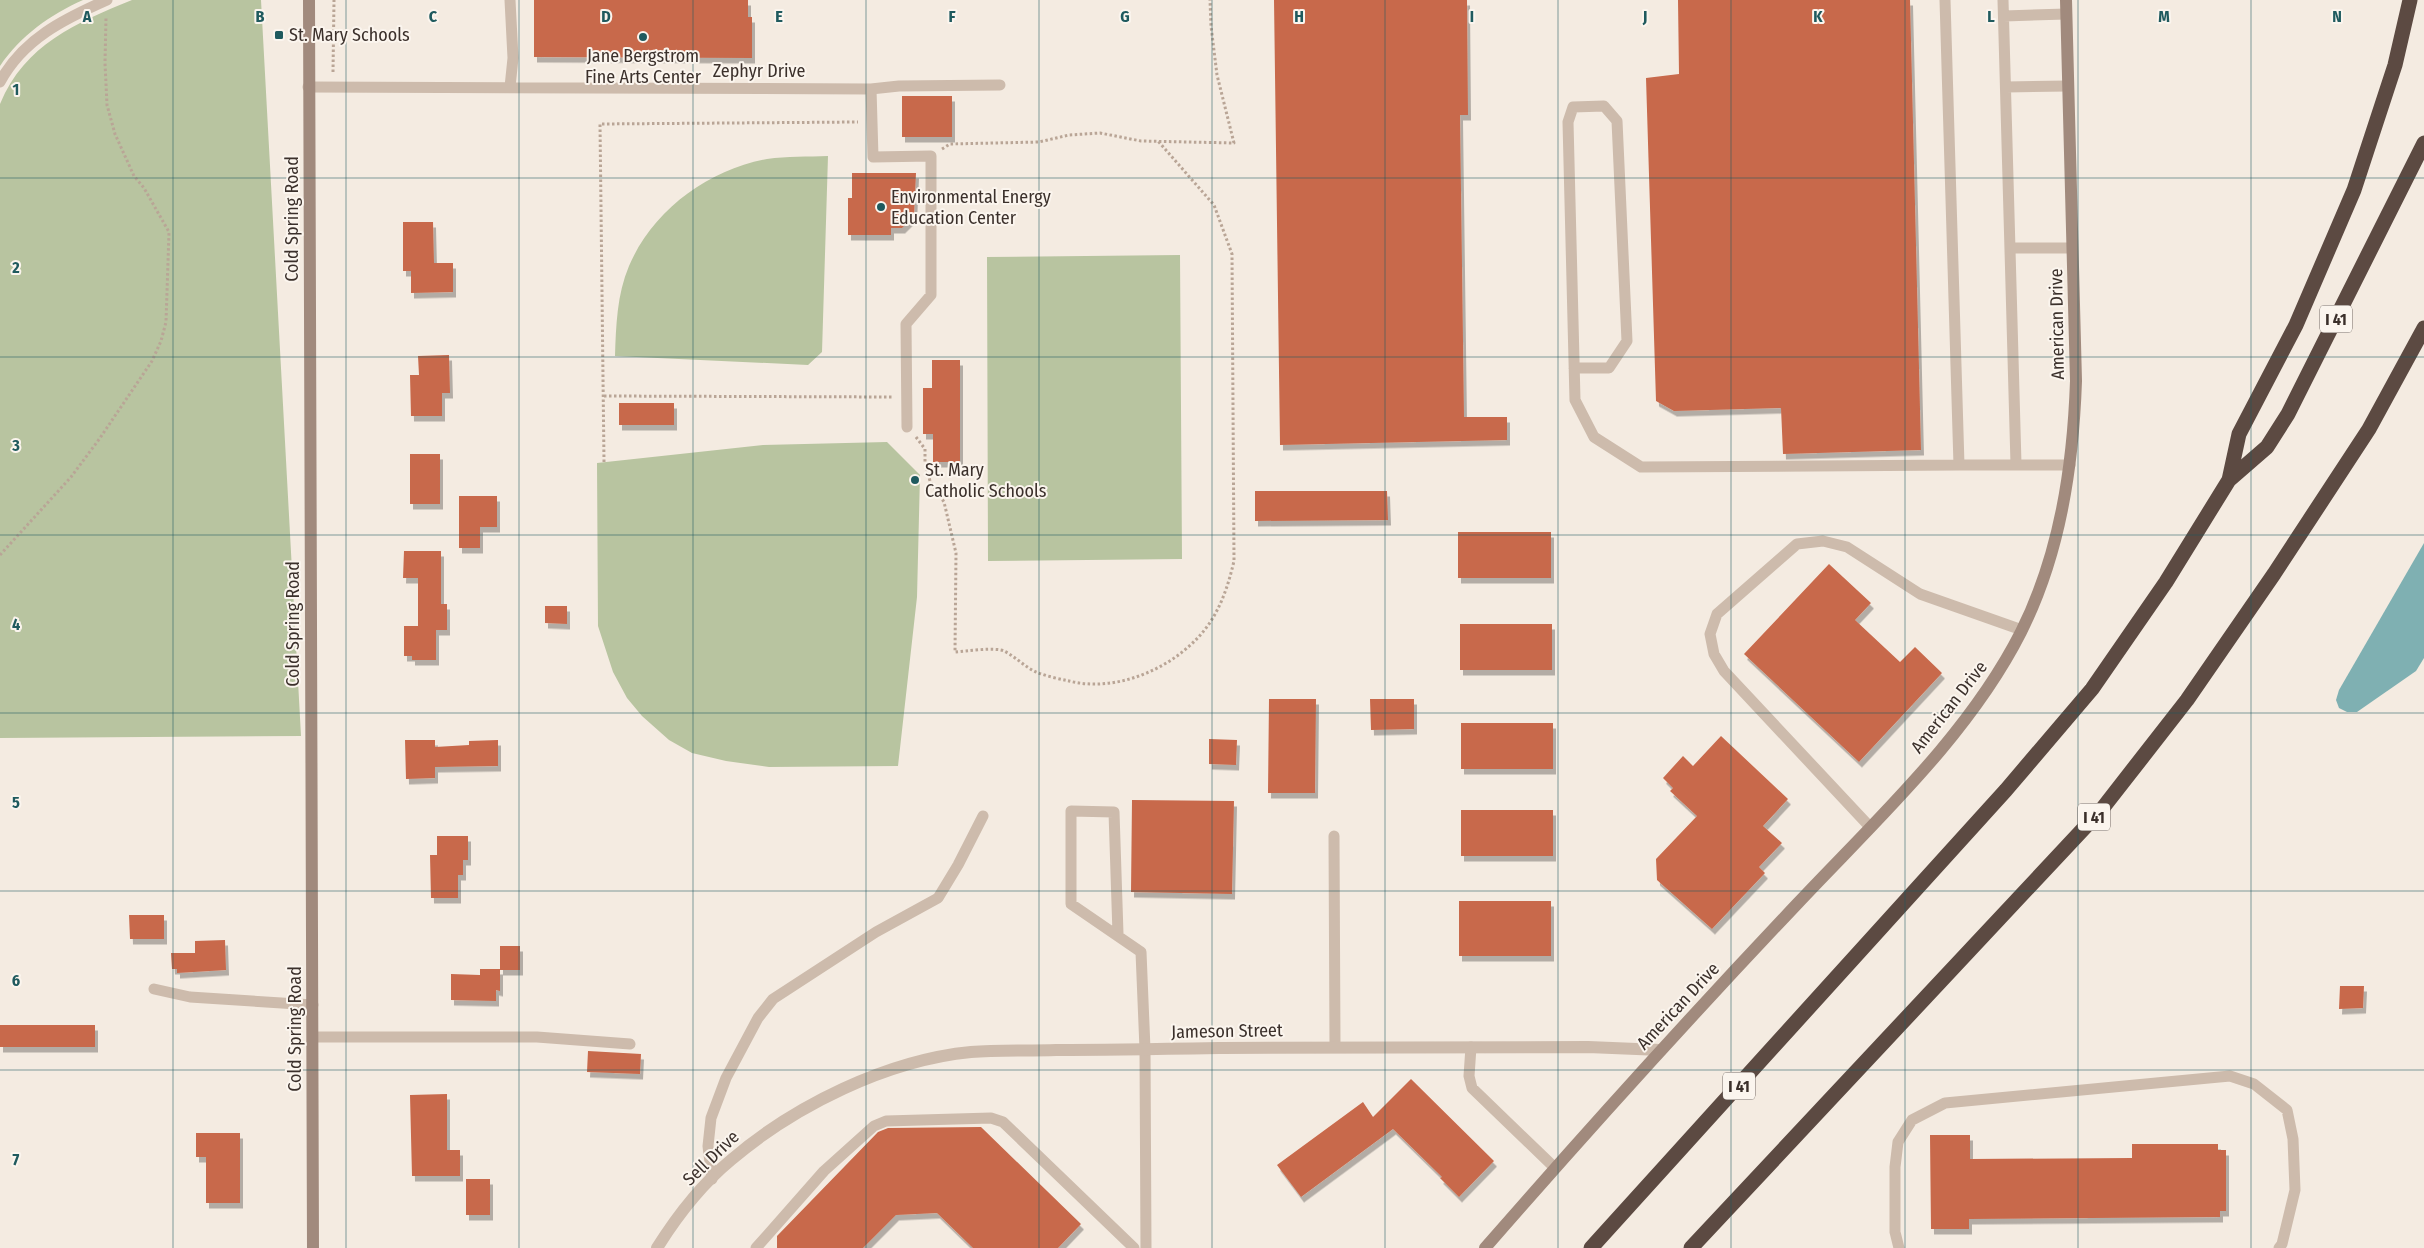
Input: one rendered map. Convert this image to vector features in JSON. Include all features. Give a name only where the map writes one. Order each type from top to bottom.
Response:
[{"type":"highway","points":[[2229,480],[2239,434],[2296,325],[2354,190],[2395,65],[2410,0]]},
{"type":"highway","name":"I 41","points":[[1591,1248],[1992,805],[2092,689],[2166,582],[2229,480],[2267,447],[2288,414],[2424,143]]},
{"type":"highway","name":"I 41","points":[[1691,1248],[2102,808],[2187,700],[2274,574],[2369,429],[2424,328]]},
{"type":"street","name":"Cold Spring Road","points":[[309,0],[314,1248]]},
{"type":"street","name":"American Drive","points":[[1485,1248],[1661,1050],[1870,827],[1955,733],[1992,684],[2022,630],[2050,558],[2061,516],[2070,465],[2076,380],[2066,0]]},
{"type":"street","name":"Jameson Street","points":[[803,1109],[883,1073],[969,1052],[1335,1047],[1588,1047],[1661,1050]]},
{"type":"street","name":"Sell Drive","points":[[657,1248],[678,1216],[729,1161],[764,1133],[803,1109]]},
{"type":"lane","points":[[0,82],[14,60],[30,42],[68,17],[106,0]]},
{"type":"lane","points":[[510,0],[513,58],[510,87]]},
{"type":"lane","points":[[1945,0],[1959,465]]},
{"type":"lane","points":[[2003,0],[2016,464]]},
{"type":"lane","points":[[2004,16],[2066,14]]},
{"type":"lane","name":"Zephyr Drive","points":[[308,87],[871,89],[899,86],[1000,85]]},
{"type":"lane","points":[[2006,86],[2068,86]]},
{"type":"lane","points":[[871,89],[872,157],[932,156],[931,295],[906,324],[907,427]]},
{"type":"lane","points":[[1574,368],[1609,368],[1627,341],[1617,121],[1604,106],[1573,107],[1568,122],[1574,368],[1575,400],[1594,437],[1641,467],[2070,465]]},
{"type":"lane","points":[[2010,248],[2072,248]]},
{"type":"lane","points":[[1870,827],[1724,671],[1714,654],[1710,634],[1716,614],[1798,544],[1823,541],[1847,547],[1920,594],[2022,630]]},
{"type":"lane","points":[[1118,934],[1114,812],[1071,811],[1071,904],[1118,934],[1141,952],[1145,1049],[1146,1248]]},
{"type":"lane","points":[[712,1179],[708,1146],[711,1118],[726,1078],[758,1018],[773,999],[804,978],[876,932],[938,898],[958,865],[983,816]]},
{"type":"lane","points":[[1334,836],[1335,1047]]},
{"type":"lane","points":[[154,989],[190,997],[313,1005]]},
{"type":"lane","points":[[313,1037],[537,1037],[630,1044]]},
{"type":"lane","points":[[1470,1047],[1469,1076],[1472,1088],[1555,1168]]},
{"type":"lane","points":[[1899,1248],[1895,1232],[1895,1167],[1898,1142],[1912,1120],[1945,1103],[2230,1076],[2254,1084],[2287,1110],[2293,1139],[2294,1190],[2282,1244],[2279,1248]]},
{"type":"lane","points":[[756,1248],[824,1171],[874,1126],[886,1121],[991,1118],[1003,1122],[1134,1248]]},
{"type":"path","points":[[0,555],[71,477],[100,438],[152,361],[161,341],[166,322],[169,232],[144,188],[134,176],[119,145],[107,105],[105,63],[106,0]]},
{"type":"path","points":[[333,87],[334,0]]},
{"type":"path","points":[[932,156],[950,144],[1039,142],[1088,133],[1158,141],[1234,143],[1217,76],[1210,0]]},
{"type":"path","points":[[604,462],[600,124],[847,122]]},
{"type":"path","points":[[907,427],[925,449],[925,462],[930,481],[944,502],[956,552],[955,652],[1003,650],[1036,672],[1071,682],[1097,683],[1125,680],[1158,667],[1175,658],[1192,644],[1210,622],[1222,602],[1234,561],[1232,254],[1214,206],[1158,141]]},
{"type":"path","points":[[604,396],[907,397]]},
{"type":"green space","points":[[0,0],[83,0],[59,12],[37,27],[17,45],[0,66]]},
{"type":"green space","points":[[132,0],[261,0],[301,736],[0,738],[0,104],[23,66],[54,38],[72,27]]},
{"type":"green space","points":[[828,156],[822,352],[808,365],[615,356],[618,310],[625,277],[639,246],[652,227],[668,210],[704,183],[724,172],[745,164],[775,158]]},
{"type":"green space","points":[[1180,255],[1182,559],[988,561],[987,257]]},
{"type":"green space","points":[[887,442],[920,475],[917,597],[898,766],[769,767],[726,761],[692,753],[669,740],[642,716],[627,698],[613,672],[598,626],[597,463],[763,445]]},
{"type":"water","points":[[2424,543],[2424,658],[2416,671],[2357,712],[2347,712],[2339,708],[2336,700],[2339,690]]},
{"type":"building","name":"Jane Bergstrom Fine Arts Center","points":[[534,0],[748,0],[748,17],[752,17],[752,58],[534,57]]},
{"type":"building","points":[[1274,0],[1467,0],[1468,115],[1460,115],[1464,417],[1507,417],[1507,440],[1280,445]]},
{"type":"building","points":[[1678,0],[1910,0],[1921,450],[1783,454],[1781,408],[1674,411],[1656,401],[1646,78],[1679,74]]},
{"type":"building","points":[[902,96],[952,96],[952,137],[902,137]]},
{"type":"building","name":"Environmental Energy Education Center","points":[[852,173],[916,173],[914,216],[902,228],[891,228],[891,235],[848,235],[848,198],[852,198]]},
{"type":"building","points":[[403,222],[433,222],[434,263],[453,263],[453,292],[411,293],[411,271],[403,271]]},
{"type":"building","points":[[449,355],[450,393],[442,393],[442,416],[411,416],[410,375],[419,375],[418,356]]},
{"type":"building","points":[[932,360],[960,360],[960,462],[933,462],[933,434],[923,434],[923,388],[932,388]]},
{"type":"building","points":[[619,403],[674,403],[674,425],[619,425]]},
{"type":"building","points":[[410,454],[440,454],[440,504],[410,504]]},
{"type":"building","points":[[1255,491],[1387,491],[1388,520],[1255,521]]},
{"type":"building","points":[[459,496],[497,496],[497,527],[480,527],[480,548],[459,548]]},
{"type":"building","points":[[1458,532],[1551,532],[1551,578],[1458,578]]},
{"type":"building","points":[[404,551],[441,551],[441,604],[447,604],[447,630],[436,630],[436,660],[412,660],[412,656],[404,656],[404,626],[418,626],[418,578],[403,578]]},
{"type":"building","points":[[1829,564],[1871,603],[1855,620],[1900,662],[1915,647],[1942,673],[1859,762],[1744,654]]},
{"type":"building","points":[[545,606],[567,606],[567,624],[545,623]]},
{"type":"building","points":[[1460,624],[1552,624],[1552,670],[1460,670]]},
{"type":"building","points":[[1269,699],[1316,699],[1315,793],[1268,793]]},
{"type":"building","points":[[1370,699],[1414,699],[1414,729],[1371,730]]},
{"type":"building","points":[[1461,723],[1553,723],[1553,769],[1461,769]]},
{"type":"building","points":[[1721,736],[1788,799],[1763,826],[1782,843],[1759,867],[1765,873],[1712,929],[1657,880],[1656,859],[1697,816],[1670,791],[1673,788],[1663,778],[1683,756],[1693,766]]},
{"type":"building","points":[[1209,739],[1237,740],[1236,765],[1209,764]]},
{"type":"building","points":[[405,740],[435,740],[435,747],[469,745],[469,741],[498,740],[498,766],[435,767],[435,778],[406,779]]},
{"type":"building","points":[[1132,800],[1234,801],[1232,894],[1131,892]]},
{"type":"building","points":[[1461,810],[1553,810],[1553,856],[1461,856]]},
{"type":"building","points":[[437,836],[468,836],[468,860],[463,860],[463,875],[458,875],[458,898],[431,898],[430,855],[437,855]]},
{"type":"building","points":[[1459,901],[1551,901],[1551,956],[1459,956]]},
{"type":"building","points":[[129,915],[164,915],[164,939],[130,939]]},
{"type":"building","points":[[225,940],[226,970],[177,973],[177,969],[172,969],[171,953],[195,953],[195,941]]},
{"type":"building","points":[[500,946],[520,946],[520,970],[500,970]]},
{"type":"building","points":[[480,969],[500,969],[500,991],[496,990],[496,1001],[451,1000],[451,974],[480,975]]},
{"type":"building","points":[[2340,986],[2364,986],[2363,1008],[2339,1009]]},
{"type":"building","points":[[0,1025],[95,1025],[95,1047],[0,1047]]},
{"type":"building","points":[[588,1051],[641,1054],[640,1074],[587,1072]]},
{"type":"building","points":[[1411,1079],[1494,1161],[1459,1197],[1440,1178],[1442,1177],[1393,1129],[1301,1197],[1277,1165],[1363,1102],[1373,1117]]},
{"type":"building","points":[[447,1094],[447,1150],[460,1150],[460,1176],[412,1176],[410,1095]]},
{"type":"building","points":[[981,1127],[1081,1224],[1058,1248],[973,1248],[937,1213],[896,1215],[863,1248],[777,1248],[777,1236],[878,1132],[888,1128]]},
{"type":"building","points":[[196,1133],[240,1133],[240,1203],[206,1203],[206,1157],[196,1157]]},
{"type":"building","points":[[1930,1135],[1970,1135],[1970,1159],[2132,1158],[2132,1144],[2218,1144],[2218,1150],[2226,1150],[2226,1211],[2220,1211],[2220,1217],[1969,1219],[1969,1229],[1931,1229]]},
{"type":"building","points":[[466,1179],[490,1179],[490,1215],[466,1215]]},
{"type":"place","name":"St. Mary Schools","points":[[279,35]]},
{"type":"place","name":"Jane Bergstrom Fine Arts Center","points":[[643,37]]},
{"type":"place","name":"Environmental Energy Education Center","points":[[881,207]]},
{"type":"place","name":"St. Mary Catholic Schools","points":[[915,480]]}]
